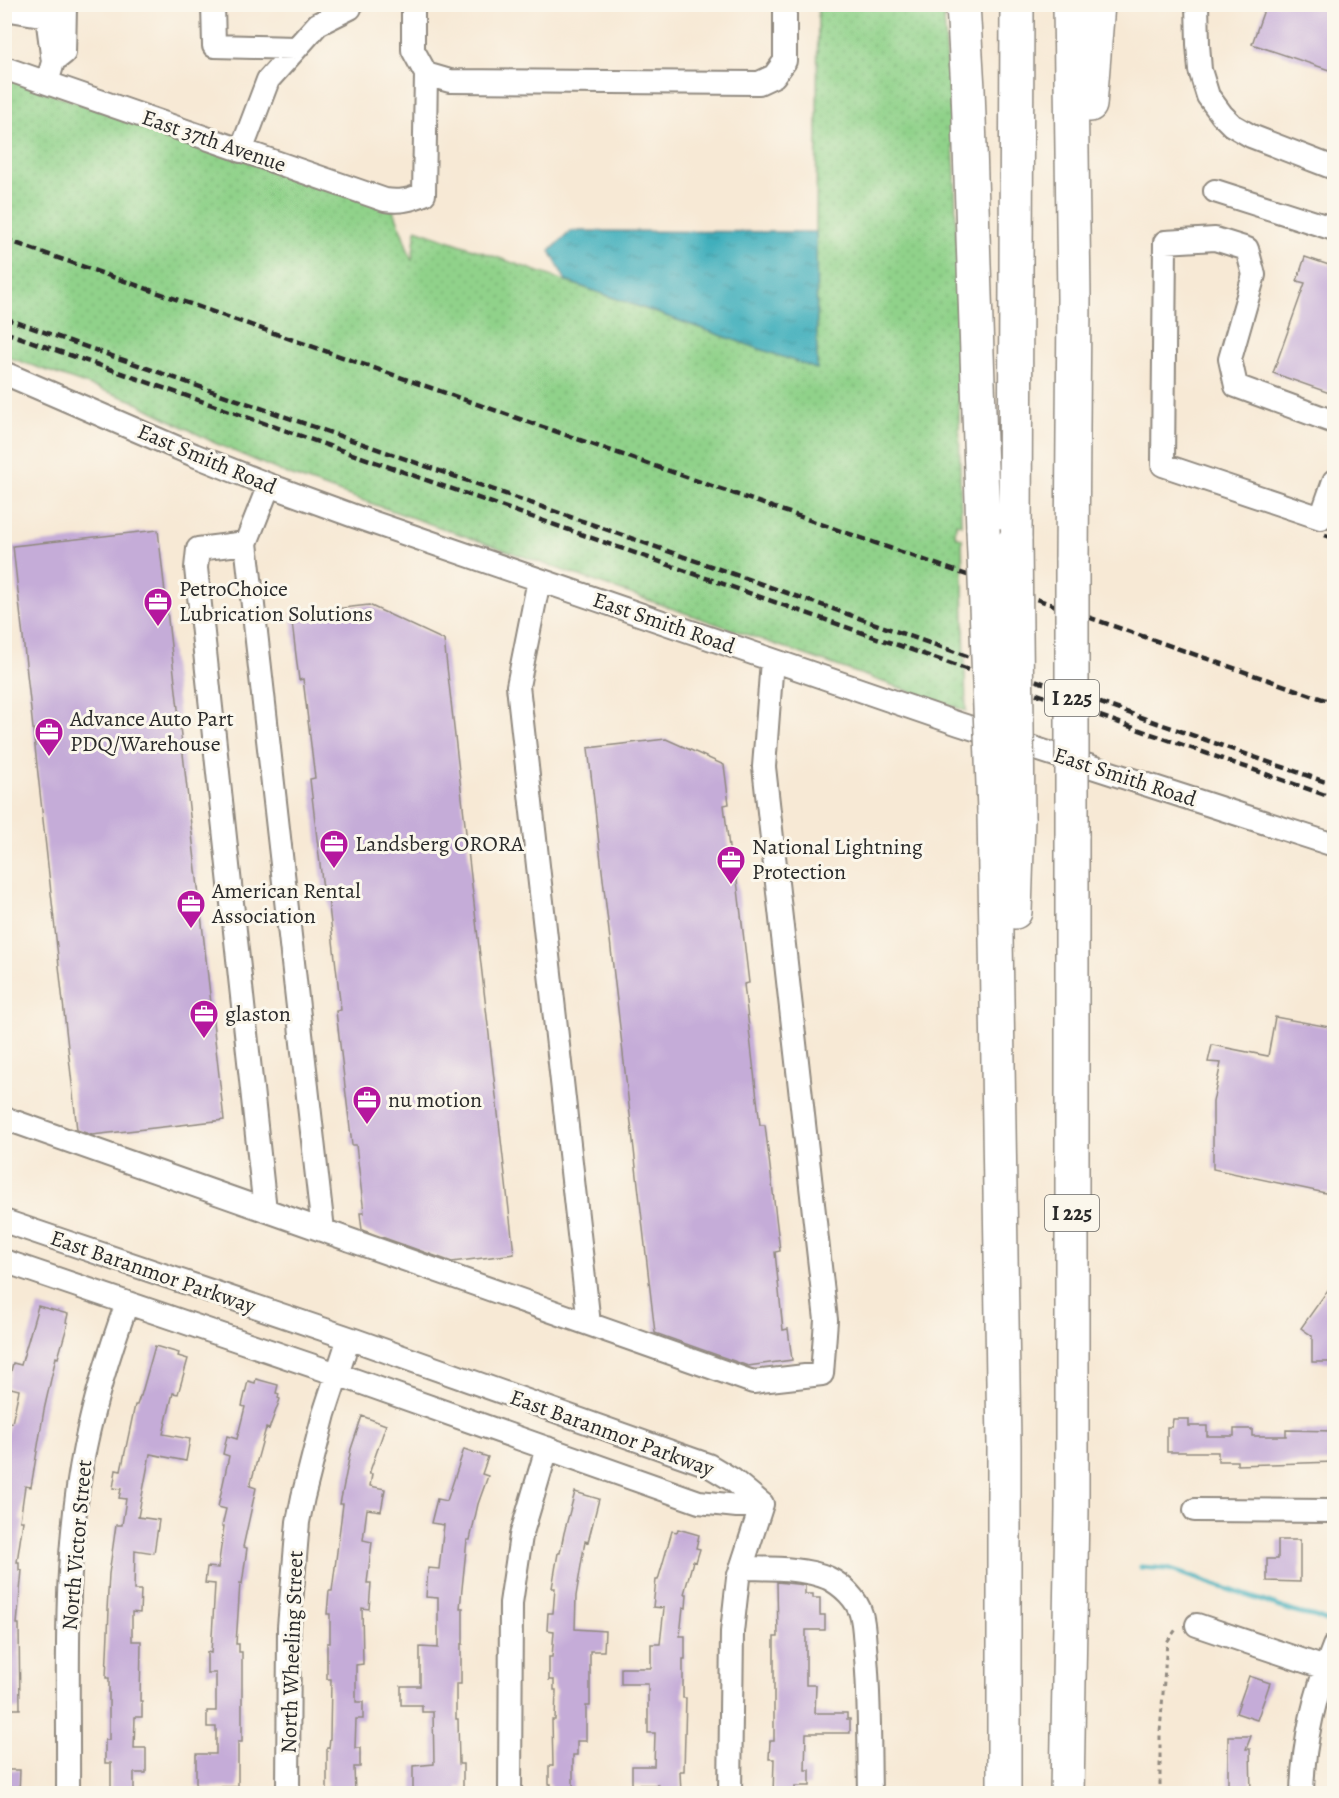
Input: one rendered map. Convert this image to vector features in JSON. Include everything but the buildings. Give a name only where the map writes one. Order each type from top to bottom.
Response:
[{"type":"highway","points":[[963,4],[983,529],[1006,814]]},
{"type":"highway","points":[[1004,1794],[1006,814],[1015,540],[1017,4]]},
{"type":"highway","points":[[1070,4],[1074,298]]},
{"type":"highway","points":[[1074,298],[1098,4]]},
{"type":"highway","name":"I 225","points":[[1067,1794],[1072,1509],[1074,298]]},
{"type":"street","points":[[213,4],[214,46],[296,48]]},
{"type":"street","points":[[413,4],[413,50],[426,74],[450,81],[759,82],[774,76],[785,61],[785,4]]},
{"type":"street","points":[[1197,4],[1197,44],[1200,70],[1215,106],[1237,129],[1335,168]]},
{"type":"street","points":[[50,73],[64,54],[65,7]]},
{"type":"street","points":[[241,151],[268,80],[318,24],[350,8]]},
{"type":"street","points":[[4,9],[47,16],[50,73]]},
{"type":"street","name":"East 37th Avenue","points":[[4,68],[50,73],[241,151],[384,200],[397,202],[409,201],[424,194],[426,74]]},
{"type":"street","points":[[1215,191],[1335,229]]},
{"type":"street","points":[[1335,422],[1236,386],[1230,359],[1254,275],[1247,249],[1215,239],[1165,243],[1163,465],[1321,518],[1335,481]]},
{"type":"street","name":"East Smith Road","points":[[4,373],[194,455],[351,515],[959,724],[1335,845]]},
{"type":"street","points":[[269,485],[246,543],[323,1230]]},
{"type":"street","points":[[246,543],[198,549],[196,568],[265,1210]]},
{"type":"street","points":[[539,580],[518,686],[589,1324]]},
{"type":"street","points":[[4,1118],[753,1382],[822,1374],[825,1320],[764,767],[772,660]]},
{"type":"street","name":"East Baranmor Parkway","points":[[4,1221],[349,1338],[708,1465],[733,1480],[762,1504]]},
{"type":"street","name":"East Baranmor Parkway","points":[[4,1261],[337,1374],[699,1502],[737,1506],[762,1504]]},
{"type":"street","name":"North Victor Street","points":[[68,1794],[69,1593],[75,1515],[85,1448],[103,1375],[127,1303]]},
{"type":"street","name":"North Wheeling Street","points":[[288,1794],[289,1627],[294,1559],[303,1497],[324,1413],[349,1338]]},
{"type":"street","points":[[510,1794],[511,1603],[521,1536],[547,1448]]},
{"type":"street","points":[[730,1794],[732,1632],[735,1598],[741,1568],[762,1504]]},
{"type":"street","points":[[1195,1510],[1335,1511]]},
{"type":"street","points":[[741,1568],[807,1572],[827,1578],[842,1587],[853,1599],[861,1613],[867,1666],[870,1794]]},
{"type":"street","points":[[1197,1626],[1330,1670]]},
{"type":"street","points":[[1302,1794],[1305,1743],[1312,1711],[1330,1670],[1335,1646]]},
{"type":"path","points":[[1160,1794],[1160,1732],[1167,1642],[1183,1621],[1197,1626]]},
{"type":"green space","points":[[818,5],[943,5],[955,173],[961,525],[956,523],[955,536],[962,538],[966,711],[287,474],[215,443],[131,400],[5,356],[5,78],[394,210],[412,261],[416,229],[817,369]]},
{"type":"water","points":[[571,231],[816,232],[817,369],[566,281],[550,251]]},
{"type":"waterway","points":[[1141,1567],[1168,1569],[1334,1624]]},
{"type":"railway","points":[[4,239],[1334,703]]},
{"type":"railway","points":[[4,318],[1334,785]]},
{"type":"railway","points":[[4,332],[1334,798]]},
{"type":"railway","points":[[1325,535],[1334,538]]},
{"type":"place","name":"PetroChoice Lubrication Solutions","points":[[158,628]]},
{"type":"place","name":"Advance Auto Part PDQ/Warehouse","points":[[49,758]]},
{"type":"place","name":"Landsberg ORORA","points":[[334,870]]},
{"type":"place","name":"National Lightning Protection","points":[[731,886]]},
{"type":"place","name":"American Rental Association","points":[[191,930]]},
{"type":"place","name":"glaston","points":[[204,1040]]},
{"type":"place","name":"nu motion","points":[[367,1126]]}]
